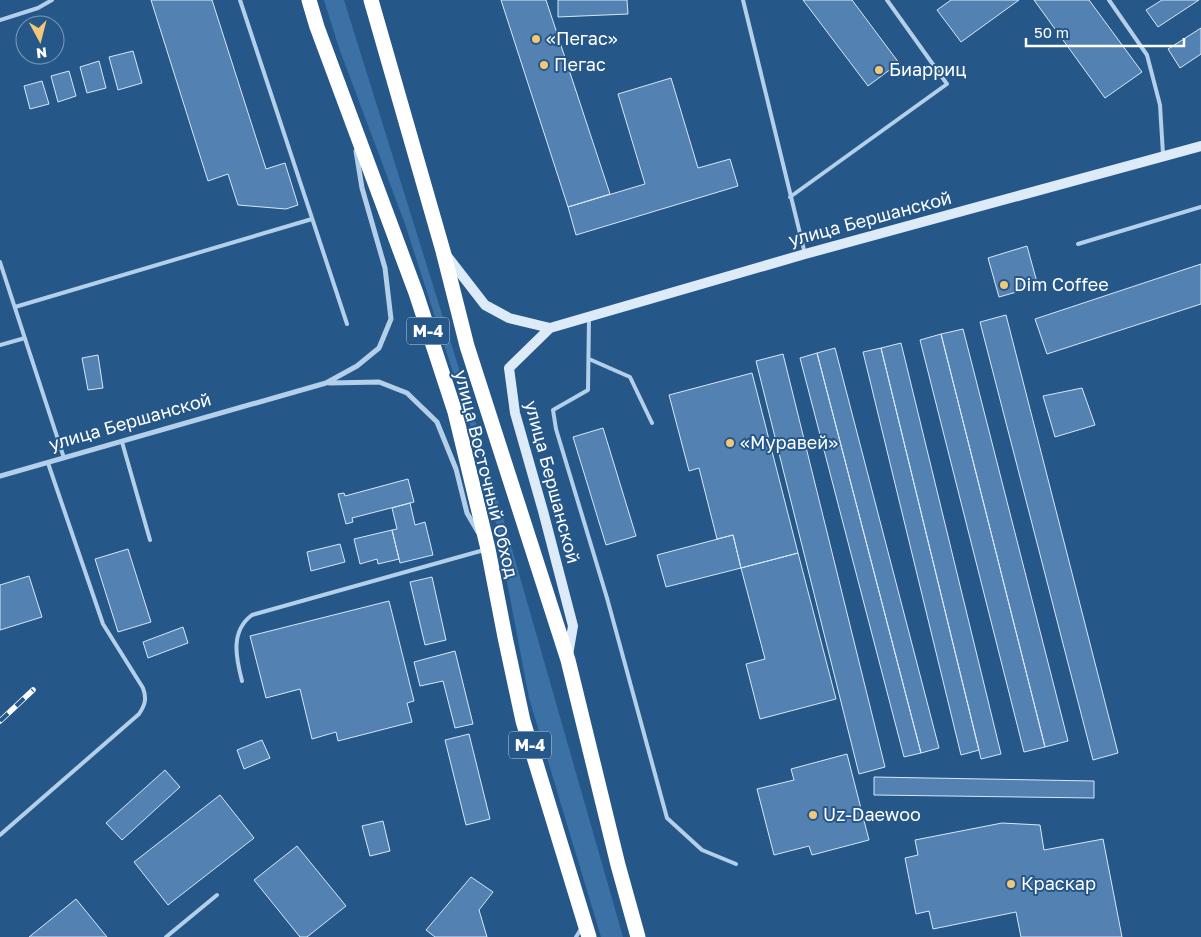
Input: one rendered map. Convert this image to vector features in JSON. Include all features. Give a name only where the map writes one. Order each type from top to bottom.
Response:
[{"type":"highway","name":"улица Восточный Обход","points":[[309,0],[416,293],[455,412],[488,549],[523,722],[587,930]]},
{"type":"highway","name":"улица Восточный Обход","points":[[371,0],[443,251],[467,346],[568,660],[618,865],[638,937]]},
{"type":"street","name":"улица Бершанской","points":[[0,476],[326,383],[357,366],[379,348],[391,319],[385,268],[362,188],[351,118]]},
{"type":"street","name":"улица Бершанской","points":[[568,660],[573,626],[515,413],[509,368],[550,328],[805,254],[1201,146]]},
{"type":"street","points":[[443,251],[485,305],[509,318],[550,328]]},
{"type":"street","name":"улица Бершанской","points":[[326,383],[379,382],[407,393],[436,422],[456,469],[467,513],[488,549]]},
{"type":"lane","points":[[0,20],[38,8],[52,0]]},
{"type":"lane","points":[[240,0],[347,324]]},
{"type":"lane","points":[[743,0],[805,254]]},
{"type":"lane","points":[[790,197],[947,84],[888,0]]},
{"type":"lane","points":[[1110,0],[1147,55],[1160,105],[1163,156]]},
{"type":"lane","points":[[1078,244],[1201,207]]},
{"type":"lane","points":[[15,307],[312,219]]},
{"type":"lane","points":[[0,262],[64,458]]},
{"type":"lane","points":[[589,316],[588,390],[553,410],[556,429],[607,598],[667,818],[702,850],[736,864]]},
{"type":"lane","points":[[0,345],[25,338]]},
{"type":"lane","points":[[588,359],[630,377],[652,424]]},
{"type":"lane","points":[[122,442],[150,540]]},
{"type":"lane","points":[[0,835],[139,714],[144,706],[146,697],[143,688],[103,624],[48,463]]},
{"type":"lane","points":[[242,681],[236,660],[236,643],[244,621],[252,615],[488,549]]},
{"type":"lane","points":[[166,937],[217,895]]},
{"type":"lane","points":[[576,937],[587,930]]},
{"type":"shaded area","points":[[324,0],[344,0],[475,420],[623,937],[601,937],[529,698],[490,492],[405,224],[339,48]]},
{"type":"building","points":[[151,0],[212,0],[266,169],[285,163],[298,205],[286,209],[238,205],[228,174],[208,181]]},
{"type":"building","points":[[501,0],[546,0],[610,194],[568,207]]},
{"type":"building","points":[[558,0],[627,0],[628,14],[558,17]]},
{"type":"building","points":[[803,0],[852,0],[899,63],[868,86]]},
{"type":"building","points":[[951,0],[1019,0],[961,42],[937,10]]},
{"type":"building","points":[[1034,0],[1089,0],[1142,72],[1105,98]]},
{"type":"building","points":[[1162,0],[1199,0],[1158,27],[1146,10]]},
{"type":"building","points":[[1201,28],[1201,54],[1180,68],[1168,49]]},
{"type":"building","points":[[133,51],[142,83],[118,90],[109,57]]},
{"type":"building","points":[[99,61],[106,88],[87,93],[80,67]]},
{"type":"building","points":[[69,71],[76,96],[58,102],[51,76]]},
{"type":"building","name":"Пегас","points":[[671,78],[698,168],[730,159],[738,186],[576,235],[568,207],[645,184],[618,94]]},
{"type":"building","points":[[42,81],[49,104],[30,109],[24,86]]},
{"type":"building","points":[[1027,246],[1038,286],[999,297],[988,258]]},
{"type":"building","points":[[1201,264],[1201,304],[1047,354],[1035,319]]},
{"type":"building","points":[[1006,315],[1118,753],[1093,760],[980,322]]},
{"type":"building","points":[[963,329],[1068,741],[1045,747],[941,334]]},
{"type":"building","points":[[941,334],[1045,747],[1024,752],[920,340]]},
{"type":"building","points":[[901,343],[1001,754],[981,759],[881,348]]},
{"type":"building","points":[[835,348],[939,748],[921,753],[817,353]]},
{"type":"building","points":[[881,348],[979,750],[961,755],[863,352]]},
{"type":"building","points":[[817,353],[921,753],[904,757],[800,358]]},
{"type":"building","points":[[783,354],[885,767],[859,774],[756,361]]},
{"type":"building","points":[[98,355],[103,388],[88,390],[82,358]]},
{"type":"building","points":[[752,373],[798,553],[741,568],[733,535],[717,539],[699,468],[689,471],[669,395]]},
{"type":"building","points":[[1082,388],[1095,425],[1055,437],[1043,396]]},
{"type":"building","points":[[603,428],[636,536],[606,545],[573,437]]},
{"type":"building","points":[[408,479],[414,502],[352,518],[353,522],[346,524],[338,494],[344,493],[345,496]]},
{"type":"building","points":[[410,503],[415,525],[425,522],[433,555],[400,563],[392,530],[397,529],[392,508]]},
{"type":"building","points":[[392,530],[399,559],[378,564],[377,559],[360,564],[354,539]]},
{"type":"building","points":[[733,535],[741,568],[666,587],[657,555]]},
{"type":"building","points":[[340,544],[345,562],[311,571],[307,552]]},
{"type":"building","points":[[128,549],[151,622],[118,632],[95,559]]},
{"type":"building","points":[[798,553],[836,699],[760,719],[746,664],[765,659],[741,568]]},
{"type":"building","points":[[29,576],[42,617],[0,630],[0,585]]},
{"type":"building","points":[[432,577],[446,640],[425,645],[410,582]]},
{"type":"building","points":[[389,601],[414,701],[407,703],[412,722],[338,741],[336,732],[312,739],[300,689],[266,698],[250,636]]},
{"type":"building","points":[[183,627],[188,643],[148,658],[143,642]]},
{"type":"building","points":[[455,651],[473,724],[455,728],[443,681],[420,686],[414,662]]},
{"type":"building","points":[[469,734],[490,819],[466,825],[445,740]]},
{"type":"building","points":[[262,740],[270,758],[244,769],[237,750]]},
{"type":"building","name":"Uz-Daewoo","points":[[847,754],[869,840],[812,855],[809,846],[774,855],[757,789],[794,780],[791,769]]},
{"type":"building","points":[[165,770],[180,787],[122,840],[106,823]]},
{"type":"building","points":[[874,777],[1094,781],[1094,798],[874,795]]},
{"type":"building","points":[[220,795],[254,838],[168,905],[134,862]]},
{"type":"building","points":[[383,821],[390,851],[370,856],[362,826]]},
{"type":"building","name":"Краскар","points":[[1002,823],[1040,825],[1044,850],[1103,839],[1122,937],[1021,937],[1016,912],[933,929],[929,911],[916,914],[905,858],[918,855],[915,840]]},
{"type":"building","points":[[297,846],[346,906],[307,937],[300,937],[254,880]]},
{"type":"building","points":[[471,877],[493,892],[479,910],[487,937],[435,937],[426,930]]},
{"type":"building","points":[[76,899],[107,937],[29,937]]},
{"type":"railway","points":[[0,721],[33,690]]},
{"type":"place","name":"«Пегас»","points":[[536,39]]},
{"type":"place","name":"Пегас","points":[[544,65]]},
{"type":"place","name":"Биарриц","points":[[879,70]]},
{"type":"place","name":"Dim Coffee","points":[[1004,285]]},
{"type":"place","name":"«Муравей»","points":[[730,443]]},
{"type":"place","name":"Uz-Daewoo","points":[[813,815]]},
{"type":"place","name":"Краскар","points":[[1011,884]]}]
